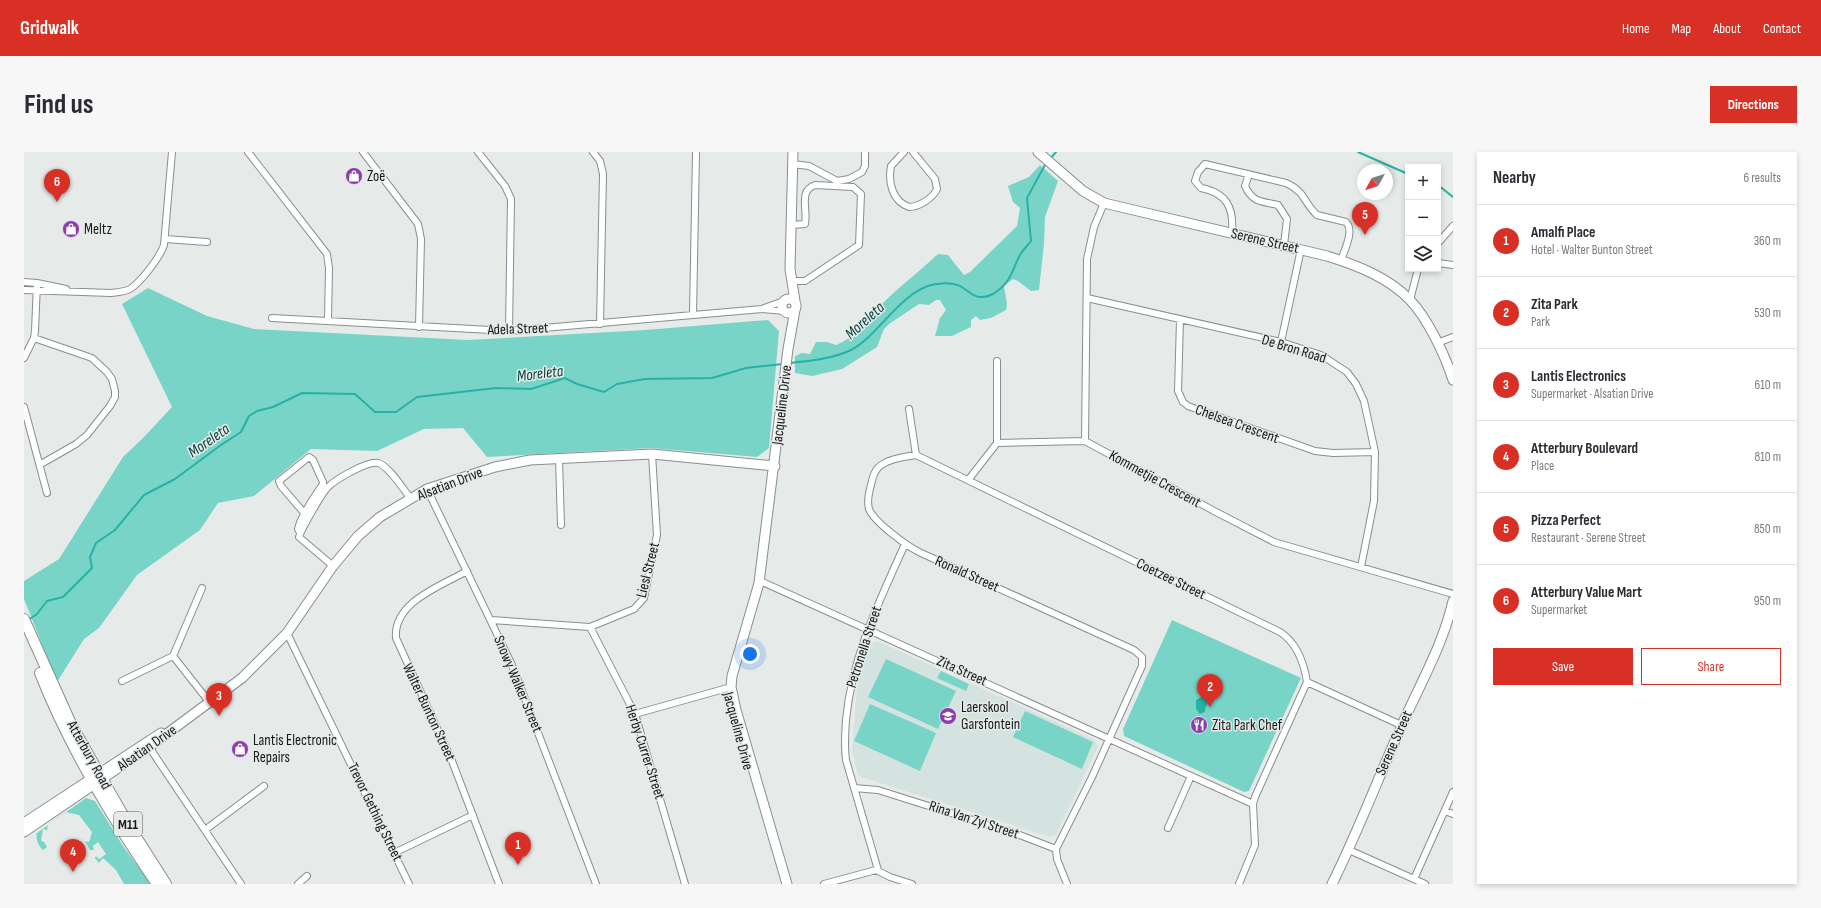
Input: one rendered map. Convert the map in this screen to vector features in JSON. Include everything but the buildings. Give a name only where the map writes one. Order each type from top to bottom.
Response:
[{"type":"main road","name":"Atterbury Road","points":[[24,619],[28,639],[97,779],[157,884]]},
{"type":"main road","name":"Atterbury Road","points":[[97,779],[166,884]]},
{"type":"street","points":[[24,290],[104,293],[122,292],[132,287],[160,254],[165,239],[172,152]]},
{"type":"street","points":[[248,152],[327,254],[329,268],[328,321]]},
{"type":"street","points":[[363,152],[418,224],[421,239],[418,327]]},
{"type":"street","points":[[478,152],[505,186],[511,199],[509,331]]},
{"type":"street","points":[[593,152],[600,161],[603,174],[600,324]]},
{"type":"street","points":[[693,315],[696,152]]},
{"type":"street","name":"Jacqueline Drive","points":[[787,884],[729,687],[727,672],[739,632],[758,580],[775,466],[795,306],[790,269],[792,152]]},
{"type":"street","points":[[792,164],[809,166],[837,181],[849,179],[862,172],[865,166],[865,152]]},
{"type":"street","points":[[904,152],[891,166],[892,189],[898,202],[909,207],[920,204],[934,194],[937,189],[935,179],[913,152]]},
{"type":"street","name":"Serene Street","points":[[1040,154],[1083,191],[1104,203],[1284,245],[1354,265],[1383,280],[1410,300],[1437,343],[1453,380]]},
{"type":"street","points":[[1232,233],[1233,216],[1230,208],[1220,194],[1198,186],[1195,181],[1198,172],[1205,164],[1296,187],[1317,214],[1346,222],[1350,231],[1341,261]]},
{"type":"street","points":[[1249,174],[1245,186],[1252,198],[1278,205],[1287,219],[1284,245]]},
{"type":"street","points":[[791,225],[804,224],[805,196],[811,186],[853,187],[859,191],[863,197],[859,245],[805,281],[791,281]]},
{"type":"street","points":[[997,443],[1085,441],[1089,243],[1104,203]]},
{"type":"street","points":[[1441,240],[1453,226]]},
{"type":"street","points":[[165,239],[207,242]]},
{"type":"street","points":[[1281,342],[1301,250]]},
{"type":"street","points":[[1441,263],[1453,265]]},
{"type":"street","name":"Jacqueline Drive","points":[[784,301],[790,269]]},
{"type":"street","points":[[1410,300],[1417,272]]},
{"type":"street","points":[[24,282],[37,283],[76,292]]},
{"type":"street","points":[[24,358],[34,338],[37,283]]},
{"type":"street","points":[[788,298],[795,306],[790,313],[785,312],[782,305],[784,301],[788,298]]},
{"type":"street","name":"De Bron Road","points":[[1087,298],[1281,342],[1321,355],[1347,372],[1356,384],[1364,402],[1375,452],[1374,501],[1361,567]]},
{"type":"street","name":"Adela Street","points":[[762,309],[784,301]]},
{"type":"street","name":"Adela Street","points":[[272,318],[509,331],[762,309],[785,312]]},
{"type":"street","name":"Jacqueline Drive","points":[[785,312],[788,353]]},
{"type":"street","name":"Chelsea Crescent","points":[[1180,320],[1178,391],[1183,402],[1188,406],[1315,451],[1333,453],[1375,452]]},
{"type":"street","points":[[1437,343],[1453,337]]},
{"type":"street","points":[[34,338],[92,358],[108,372],[115,391],[110,406],[87,435],[76,444],[41,464]]},
{"type":"street","points":[[969,479],[997,443],[997,361]]},
{"type":"street","points":[[24,407],[41,464],[47,493]]},
{"type":"street","points":[[909,409],[916,455]]},
{"type":"street","name":"Kommetjie Crescent","points":[[1085,441],[1274,542],[1453,594]]},
{"type":"street","name":"Alsatian Drive","points":[[97,779],[147,744],[192,716],[257,665],[288,633],[347,547],[369,525],[428,489],[464,476],[514,462],[652,454],[775,466]]},
{"type":"street","name":"Liesl Street","points":[[491,620],[590,627],[634,609],[644,598],[656,535],[652,454]]},
{"type":"street","name":"Coetzee Street","points":[[916,455],[969,479],[1280,632],[1295,645],[1304,668],[1307,682]]},
{"type":"street","name":"Ronald Street","points":[[916,455],[897,459],[879,466],[875,470],[868,503],[870,511],[904,544],[1134,650],[1142,657],[1142,666],[1109,738]]},
{"type":"street","points":[[305,514],[281,486],[279,481],[309,457],[313,460],[323,482],[305,514],[298,525],[298,529],[300,536],[333,566]]},
{"type":"street","points":[[560,459],[561,525]]},
{"type":"street","points":[[300,536],[328,487],[355,470],[371,464],[378,463],[389,470],[410,499]]},
{"type":"street","name":"Snowy Walker Street","points":[[428,489],[491,620],[530,708],[596,884]]},
{"type":"street","name":"Petronella Street","points":[[878,870],[844,748],[845,730],[851,683],[880,599],[904,544]]},
{"type":"street","name":"Walter Bunton Street","points":[[467,571],[409,604],[400,616],[395,633],[397,644],[445,744],[499,884]]},
{"type":"street","name":"Zita Street","points":[[758,580],[1253,804]]},
{"type":"street","points":[[122,681],[173,656],[202,588]]},
{"type":"street","name":"Serene Street","points":[[1332,884],[1349,850],[1401,725],[1442,637],[1453,601]]},
{"type":"street","name":"Herby Currer Street","points":[[590,627],[635,714],[685,884]]},
{"type":"street","name":"Trevor Gething Street","points":[[288,633],[409,884]]},
{"type":"street","points":[[173,656],[210,703]]},
{"type":"street","points":[[1239,884],[1255,845],[1253,804],[1307,682],[1401,725]]},
{"type":"street","points":[[635,714],[729,687]]},
{"type":"street","name":"Jacqueline Drive","points":[[729,687],[728,700],[782,884]]},
{"type":"street","points":[[1067,884],[1056,858],[1056,849],[1109,738]]},
{"type":"street","points":[[147,744],[242,884]]},
{"type":"street","points":[[1168,828],[1191,776]]},
{"type":"street","points":[[24,823],[97,779]]},
{"type":"street","points":[[24,832],[97,779]]},
{"type":"street","points":[[205,830],[264,786]]},
{"type":"street","name":"Rina Van Zyl Street","points":[[854,788],[878,790],[1017,834],[1056,849]]},
{"type":"street","points":[[1414,879],[1453,792]]},
{"type":"street","points":[[1444,811],[1453,814]]},
{"type":"street","points":[[394,853],[473,815]]},
{"type":"street","points":[[1349,850],[1425,884]]},
{"type":"street","points":[[824,884],[878,870],[888,876],[912,884]]},
{"type":"street","points":[[298,884],[307,876]]},
{"type":"shaded area","points":[[1040,165],[1058,181],[1045,217],[1044,244],[1039,290],[1031,291],[1013,279],[1004,286],[1007,304],[1006,310],[991,318],[980,320],[976,316],[971,320],[971,327],[952,336],[935,336],[940,318],[946,310],[940,300],[936,300],[929,305],[919,304],[884,329],[877,347],[842,369],[812,376],[795,373],[795,356],[802,353],[810,354],[816,342],[827,342],[836,345],[843,342],[862,327],[890,297],[938,254],[948,255],[964,275],[970,272],[1017,226],[1020,208],[1013,202],[1008,186],[1029,177]]},
{"type":"shaded area","points":[[148,288],[207,316],[254,329],[468,340],[645,330],[768,320],[779,331],[769,448],[757,457],[651,448],[487,457],[463,428],[424,429],[377,451],[311,449],[254,496],[218,503],[200,530],[137,575],[99,628],[84,639],[57,682],[24,599],[24,581],[59,559],[123,457],[172,407],[122,304]]},
{"type":"shaded area","points":[[1172,620],[1301,678],[1249,791],[1244,792],[1124,736],[1123,729]]},
{"type":"shaded area","name":"Laerskool Garsfontein","points":[[877,641],[1095,740],[1098,747],[1056,835],[1050,837],[858,776],[852,750],[857,685],[871,644]]},
{"type":"shaded area","points":[[886,659],[956,691],[938,729],[868,697]]},
{"type":"shaded area","points":[[941,671],[969,684],[966,691],[937,678]]},
{"type":"shaded area","points":[[1205,695],[1210,697],[1205,712],[1200,714],[1196,709],[1196,700]]},
{"type":"shaded area","points":[[870,704],[936,733],[920,771],[854,741]]},
{"type":"shaded area","points":[[1025,711],[1093,742],[1082,769],[1013,737]]},
{"type":"shaded area","points":[[86,798],[95,801],[123,846],[151,884],[124,884],[116,870],[103,858],[99,863],[95,858],[96,856],[99,859],[106,854],[98,842],[93,846],[94,850],[90,850],[85,841],[89,842],[92,832],[79,815],[66,812]]},
{"type":"shaded area","points":[[48,825],[47,830],[43,829],[41,841],[44,842],[47,847],[43,850],[38,842],[37,833]]},
{"type":"waterway","name":"Moreleta","points":[[1050,159],[1056,152]]},
{"type":"waterway","points":[[1358,152],[1405,173]]},
{"type":"waterway","name":"Moreleta","points":[[789,363],[829,358],[851,350],[861,344],[909,297],[919,290],[931,285],[946,283],[953,284],[960,286],[971,294],[979,297],[993,294],[999,290],[1004,286],[1010,277],[1020,255],[1031,241],[1027,198],[1046,163]]},
{"type":"waterway","points":[[1441,187],[1453,197]]},
{"type":"waterway","name":"Moreleta","points":[[28,620],[37,614],[47,601],[63,597],[92,568],[90,557],[96,543],[115,530],[144,495],[175,479],[241,432],[249,416],[257,411],[273,407],[302,393],[355,394],[375,412],[396,412],[417,397],[496,388],[531,389],[565,378],[577,384],[604,392],[617,384],[645,379],[712,378],[746,368],[783,364]]},
{"type":"place","name":"Zoë","points":[[354,176]]},
{"type":"place","name":"Atterbury Value Mart","points":[[57,202]]},
{"type":"place","name":"Meltz","points":[[71,229]]},
{"type":"place","name":"Pizza Perfect","points":[[1365,235]]},
{"type":"place","name":"Zita Park","points":[[1210,707]]},
{"type":"place","name":"Lantis Electronics","points":[[219,716]]},
{"type":"place","name":"Laerskool Garsfontein","points":[[948,716]]},
{"type":"place","name":"Zita Park Chef","points":[[1199,725]]},
{"type":"place","name":"Lantis Electronic Repairs","points":[[240,749]]},
{"type":"place","name":"Amalfi Place","points":[[518,865]]},
{"type":"place","name":"Atterbury Boulevard","points":[[73,872]]}]
